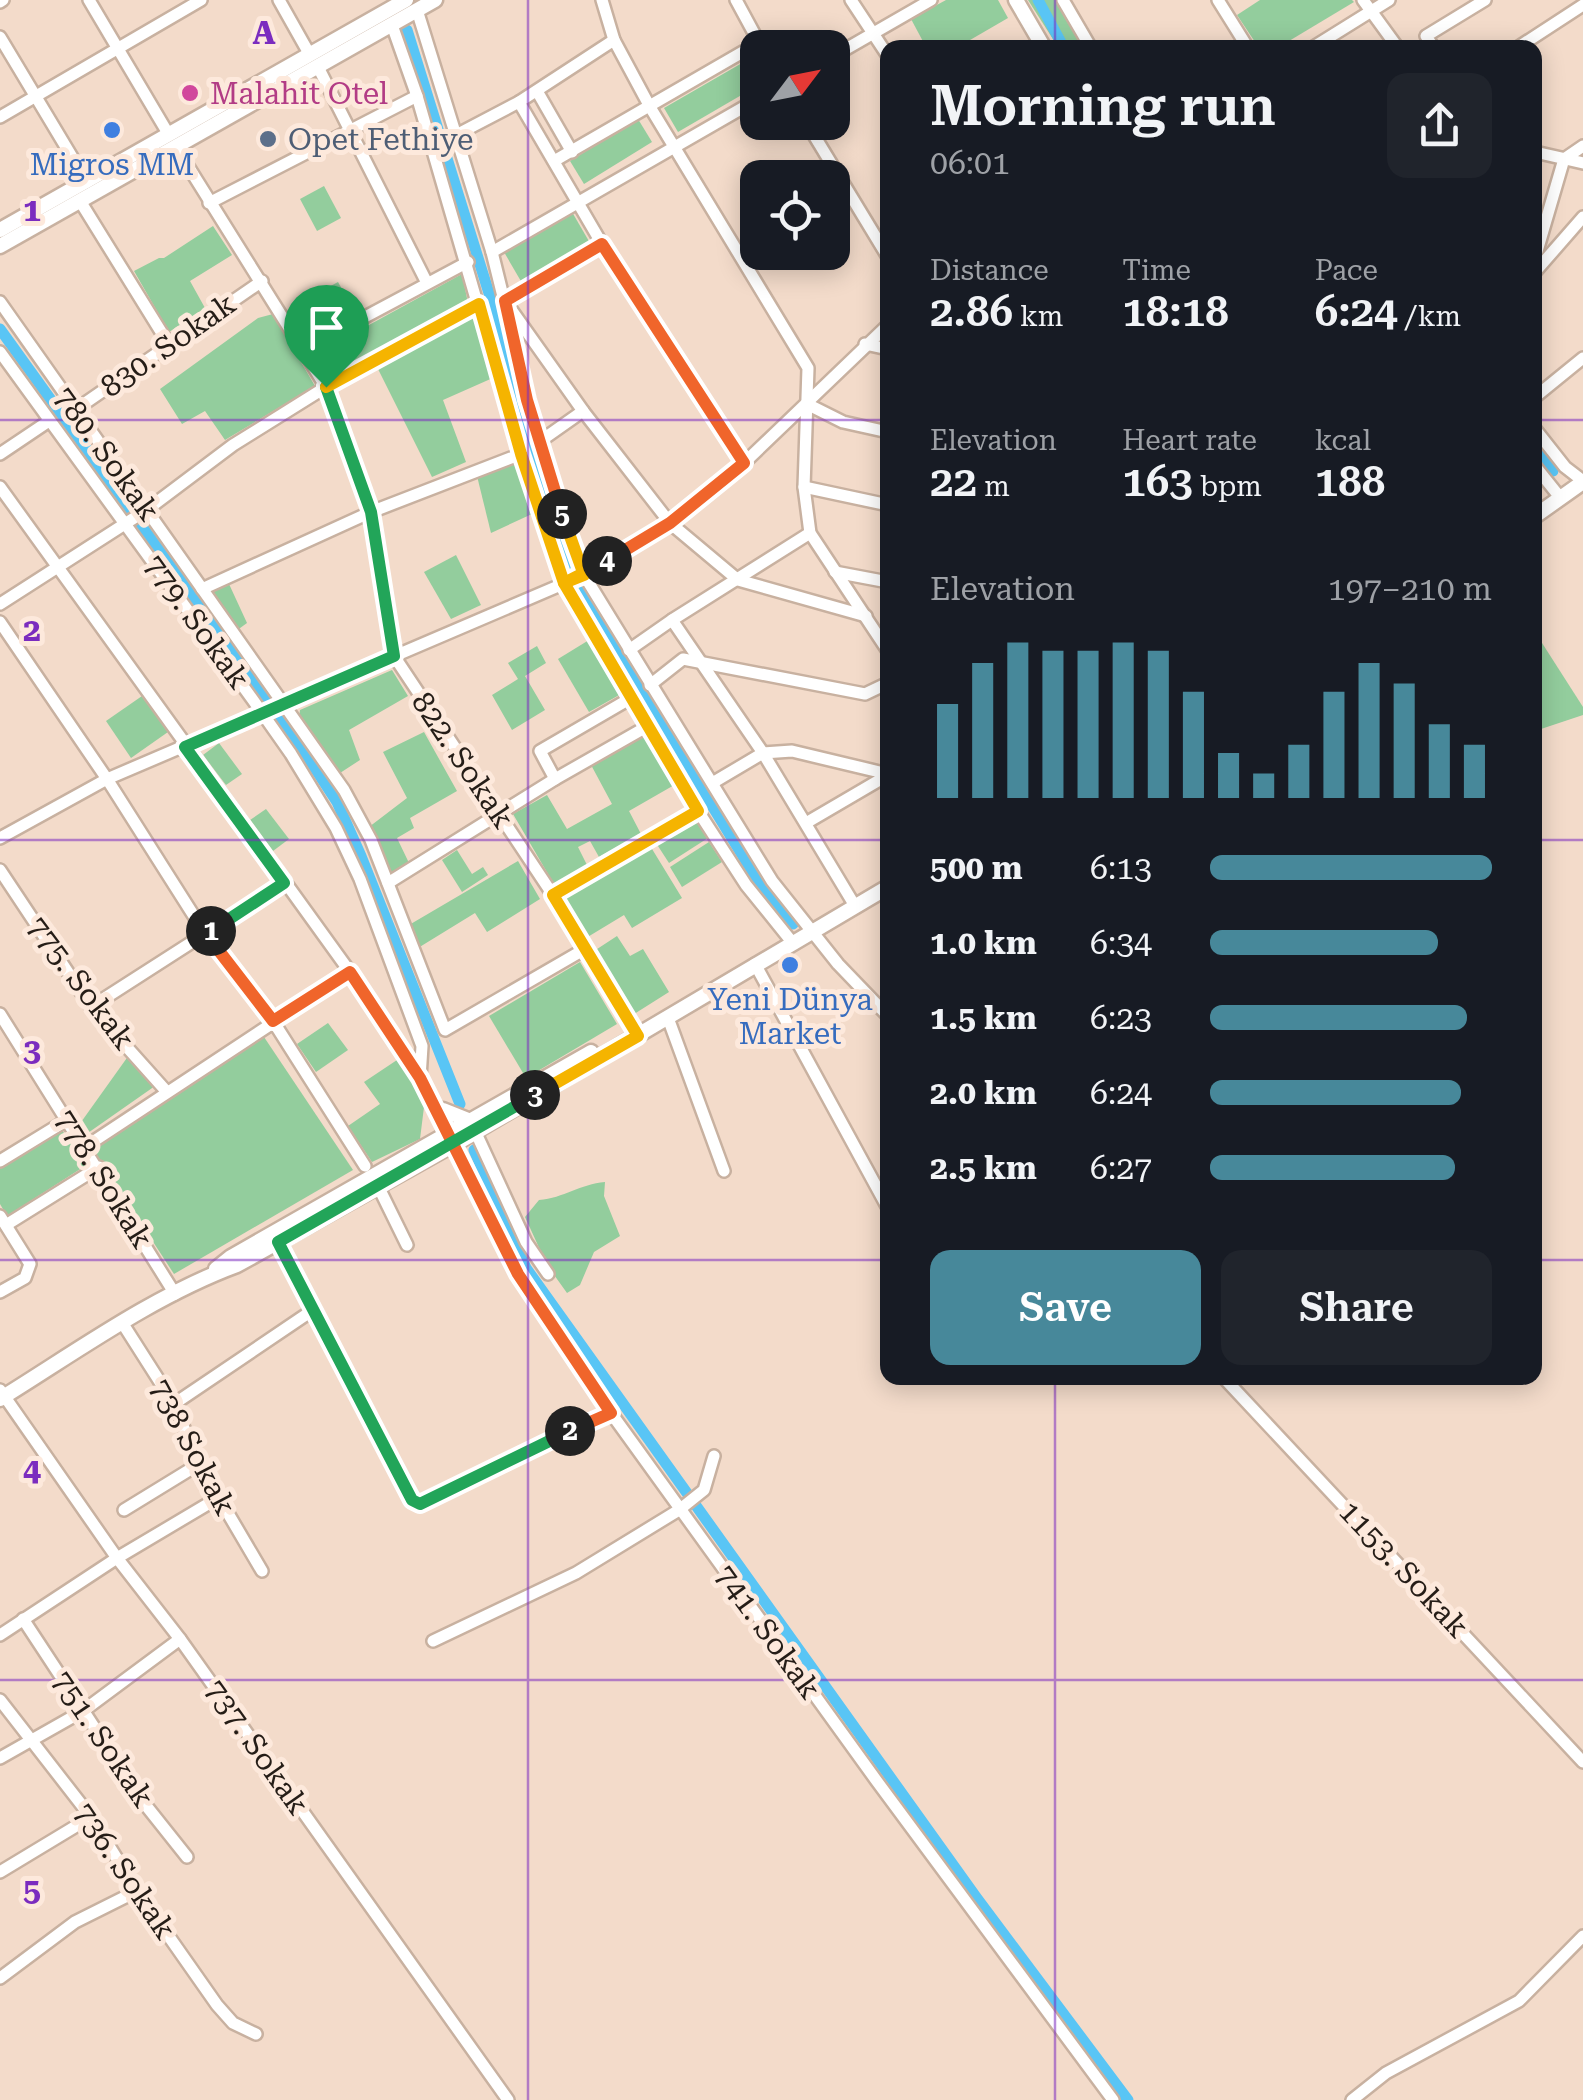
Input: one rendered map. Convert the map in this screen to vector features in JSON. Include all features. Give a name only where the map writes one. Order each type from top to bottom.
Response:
[{"type":"main road","points":[[0,230],[172,141],[314,61],[387,12],[435,0]]},
{"type":"main road","points":[[1016,0],[1039,40]]},
{"type":"main road","points":[[0,246],[80,201],[172,141]]},
{"type":"main road","points":[[1542,510],[1583,482]]},
{"type":"main road","points":[[1542,502],[1559,496]]},
{"type":"main road","points":[[208,1276],[231,1257],[472,1126],[880,891]]},
{"type":"main road","points":[[636,1032],[668,1018],[686,1004]]},
{"type":"main road","points":[[442,1110],[472,1126]]},
{"type":"main road","points":[[2,1395],[175,1294],[237,1265],[378,1186],[453,1136]]},
{"type":"street","name":"822. Sokak","points":[[89,0],[209,202],[326,387],[371,512],[394,656],[553,895],[636,1032]]},
{"type":"street","points":[[0,117],[186,4],[201,0]]},
{"type":"street","points":[[279,0],[427,282]]},
{"type":"street","points":[[602,0],[614,40],[650,107],[808,368],[804,487],[810,534],[880,638]]},
{"type":"street","points":[[736,0],[753,30]]},
{"type":"street","points":[[851,0],[880,43]]},
{"type":"street","points":[[850,47],[931,0]]},
{"type":"street","points":[[1063,0],[1087,40]]},
{"type":"street","points":[[1218,0],[1243,40]]},
{"type":"street","points":[[1363,0],[1392,40]]},
{"type":"street","points":[[1325,40],[1390,0]]},
{"type":"street","points":[[1429,40],[1426,36],[1485,0]]},
{"type":"street","points":[[412,5],[492,252],[539,442],[584,575],[772,881],[838,964],[880,1008]]},
{"type":"street","points":[[1529,40],[1583,5]]},
{"type":"street","points":[[387,12],[417,96],[521,454],[564,583],[698,811],[746,885],[792,942]]},
{"type":"street","points":[[0,37],[87,182]]},
{"type":"street","points":[[456,135],[537,91],[614,40]]},
{"type":"street","points":[[554,161],[740,57]]},
{"type":"street","points":[[537,91],[572,152]]},
{"type":"street","points":[[209,202],[417,96]]},
{"type":"street","points":[[518,102],[602,244],[744,463]]},
{"type":"street","points":[[492,252],[740,109]]},
{"type":"street","points":[[817,140],[880,243]]},
{"type":"street","points":[[1542,234],[1564,159],[1583,146]]},
{"type":"street","points":[[1542,154],[1583,163]]},
{"type":"street","points":[[80,201],[168,344]]},
{"type":"street","points":[[1542,264],[1583,217]]},
{"type":"street","points":[[505,301],[602,244]]},
{"type":"street","points":[[305,349],[468,262]]},
{"type":"street","name":"830. Sokak","points":[[75,410],[262,282]]},
{"type":"street","points":[[505,301],[583,411],[670,523],[738,580],[866,616]]},
{"type":"street","name":"780. Sokak","points":[[0,302],[148,508],[360,818],[444,1030],[585,948]]},
{"type":"street","points":[[0,604],[148,508],[233,444],[326,387],[479,304]]},
{"type":"street","points":[[0,838],[107,780],[584,575],[670,523],[744,463],[880,331]]},
{"type":"street","points":[[864,344],[880,348]]},
{"type":"street","name":"779. Sokak","points":[[0,352],[291,754],[336,828],[360,878],[422,1046],[420,1078]]},
{"type":"street","points":[[1542,391],[1583,358]]},
{"type":"street","points":[[807,404],[842,422],[880,430]]},
{"type":"street","points":[[539,442],[583,411]]},
{"type":"street","points":[[0,454],[49,421]]},
{"type":"street","points":[[1542,437],[1564,467],[1583,482]]},
{"type":"street","points":[[202,588],[371,512],[521,454]]},
{"type":"street","points":[[1542,475],[1559,496]]},
{"type":"street","points":[[0,486],[350,972],[442,1110],[453,1136]]},
{"type":"street","points":[[804,487],[880,503]]},
{"type":"street","points":[[629,650],[810,534]]},
{"type":"street","points":[[835,572],[880,580]]},
{"type":"street","points":[[672,620],[763,753],[855,906]]},
{"type":"street","points":[[0,622],[206,934],[273,1021],[365,1166]]},
{"type":"street","points":[[650,684],[684,659],[864,694],[880,687]]},
{"type":"street","points":[[555,780],[540,751],[631,698]]},
{"type":"street","points":[[388,883],[648,726]]},
{"type":"street","points":[[714,782],[763,753],[792,751],[880,772]]},
{"type":"street","points":[[806,824],[880,779]]},
{"type":"street","points":[[553,895],[698,811]]},
{"type":"street","name":"775. Sokak","points":[[0,870],[92,1007],[167,1092]]},
{"type":"street","points":[[92,1007],[284,883]]},
{"type":"street","points":[[755,964],[880,1193]]},
{"type":"street","points":[[85,1147],[350,972]]},
{"type":"street","name":"778. Sokak","points":[[0,1014],[175,1294]]},
{"type":"street","points":[[668,1018],[724,1172]]},
{"type":"street","points":[[420,1078],[453,1136]]},
{"type":"street","points":[[0,1161],[67,1120]]},
{"type":"street","points":[[472,1126],[526,1242],[548,1274]]},
{"type":"street","name":"741. Sokak","points":[[453,1136],[518,1274],[611,1413],[1113,2100]]},
{"type":"street","points":[[0,1292],[25,1278],[30,1264],[3,1220],[99,1167]]},
{"type":"street","points":[[378,1186],[406,1245]]},
{"type":"street","points":[[278,1242],[412,1500],[420,1504],[611,1413]]},
{"type":"street","points":[[174,1404],[313,1310]]},
{"type":"street","name":"738 Sokak","points":[[123,1324],[174,1404],[199,1464],[262,1571]]},
{"type":"street","name":"1153. Sokak","points":[[1231,1385],[1583,1762]]},
{"type":"street","name":"737. Sokak","points":[[2,1395],[508,2100]]},
{"type":"street","points":[[433,1641],[576,1574],[679,1510],[704,1490],[714,1456]]},
{"type":"street","points":[[124,1510],[199,1464]]},
{"type":"street","points":[[0,1634],[116,1558],[218,1498]]},
{"type":"street","name":"751. Sokak","points":[[24,1619],[144,1803],[186,1858]]},
{"type":"street","points":[[0,1758],[83,1711],[180,1639]]},
{"type":"street","name":"736. Sokak","points":[[0,1700],[91,1817],[217,2005],[233,2023],[256,2034]]},
{"type":"street","points":[[0,1872],[91,1817]]},
{"type":"street","points":[[0,1978],[75,1922],[137,1891]]},
{"type":"street","points":[[1352,2100],[1386,2073],[1520,2001],[1583,1936]]},
{"type":"green space","points":[[946,0],[998,0],[1008,18],[970,40],[922,40],[911,19]]},
{"type":"green space","points":[[1028,0],[1056,0],[1080,40],[1054,40]]},
{"type":"green space","points":[[1260,0],[1354,2],[1291,40],[1254,40],[1237,15]]},
{"type":"green space","points":[[740,64],[740,96],[678,132],[664,108]]},
{"type":"green space","points":[[638,119],[652,142],[584,184],[570,161]]},
{"type":"green space","points":[[324,186],[341,218],[317,231],[300,199]]},
{"type":"green space","points":[[572,212],[590,243],[522,283],[504,252]]},
{"type":"green space","points":[[213,226],[232,255],[190,281],[205,308],[169,332],[134,271],[164,258]]},
{"type":"green space","points":[[462,274],[468,303],[327,379],[316,354]]},
{"type":"green space","points":[[338,282],[354,310],[328,325],[312,296]]},
{"type":"green space","points":[[273,314],[315,386],[225,440],[205,411],[182,424],[160,389],[258,318]]},
{"type":"green space","points":[[479,314],[495,377],[443,400],[466,462],[432,477],[378,369]]},
{"type":"green space","points":[[517,462],[532,514],[491,533],[477,476]]},
{"type":"green space","points":[[456,555],[481,605],[451,619],[424,572]]},
{"type":"green space","points":[[229,584],[247,623],[236,631],[211,592]]},
{"type":"green space","points":[[589,640],[621,694],[589,712],[558,659]]},
{"type":"green space","points":[[1542,643],[1583,707],[1583,715],[1542,729]]},
{"type":"green space","points":[[537,646],[546,663],[525,676],[545,710],[512,730],[492,695],[518,679],[508,663]]},
{"type":"green space","points":[[392,670],[408,696],[349,730],[360,760],[340,773],[299,718],[300,710]]},
{"type":"green space","points":[[142,696],[168,732],[131,758],[106,721]]},
{"type":"green space","points":[[424,732],[457,791],[410,818],[414,828],[397,838],[409,863],[389,874],[369,827],[407,798],[383,752]]},
{"type":"green space","points":[[646,732],[676,784],[629,811],[641,834],[599,857],[590,841],[578,847],[588,867],[555,886],[513,814],[547,795],[567,829],[612,804],[590,763]]},
{"type":"green space","points":[[219,743],[242,774],[226,785],[203,755]]},
{"type":"green space","points":[[266,809],[289,839],[273,851],[250,820]]},
{"type":"green space","points":[[696,818],[708,838],[669,863],[656,843]]},
{"type":"green space","points":[[709,842],[722,862],[682,887],[670,867]]},
{"type":"green space","points":[[649,844],[682,898],[632,928],[624,915],[586,938],[561,895]]},
{"type":"green space","points":[[457,850],[472,874],[483,867],[488,875],[462,892],[442,860]]},
{"type":"green space","points":[[518,861],[540,899],[487,932],[475,913],[418,948],[409,925]]},
{"type":"green space","points":[[617,936],[630,956],[643,949],[669,992],[631,1016],[591,953]]},
{"type":"green space","points":[[580,962],[617,1024],[526,1078],[489,1016]]},
{"type":"green space","points":[[328,1023],[348,1050],[316,1072],[297,1044]]},
{"type":"green space","points":[[262,1034],[353,1170],[174,1274],[96,1154],[99,1143]]},
{"type":"green space","points":[[129,1055],[155,1086],[85,1135],[79,1125]]},
{"type":"green space","points":[[397,1060],[425,1099],[420,1139],[372,1162],[348,1126],[380,1104],[364,1082]]},
{"type":"green space","points":[[62,1130],[85,1166],[7,1216],[0,1204],[0,1169]]},
{"type":"green space","points":[[605,1182],[604,1196],[620,1236],[594,1252],[580,1285],[567,1293],[547,1265],[525,1217],[539,1200]]},
{"type":"waterway","points":[[1038,0],[1060,40]]},
{"type":"waterway","points":[[407,30],[493,306],[543,496],[579,588],[755,876],[793,924]]},
{"type":"waterway","points":[[0,329],[337,802],[460,1104]]},
{"type":"waterway","points":[[1542,456],[1553,471]]},
{"type":"waterway","points":[[474,1150],[526,1268],[976,1897],[1128,2100]]},
{"type":"place","name":"Malahit Otel","points":[[190,93]]},
{"type":"place","name":"Migros MM","points":[[112,130]]},
{"type":"place","name":"Opet Fethiye","points":[[268,139]]},
{"type":"place","name":"Yeni Dünya Market","points":[[790,965]]},
{"type":"route","points":[[326,387],[371,512],[394,656],[185,747],[284,883],[206,934],[273,1021],[350,972],[420,1078],[445,1132],[452,1145],[477,1192],[518,1274],[611,1413],[420,1504],[412,1500],[278,1242],[452,1145],[638,1036],[553,895],[698,811],[564,583],[584,575],[670,523],[744,463],[602,244],[505,301],[527,400],[558,506],[584,575],[564,583],[521,454],[479,304],[326,387]]}]
